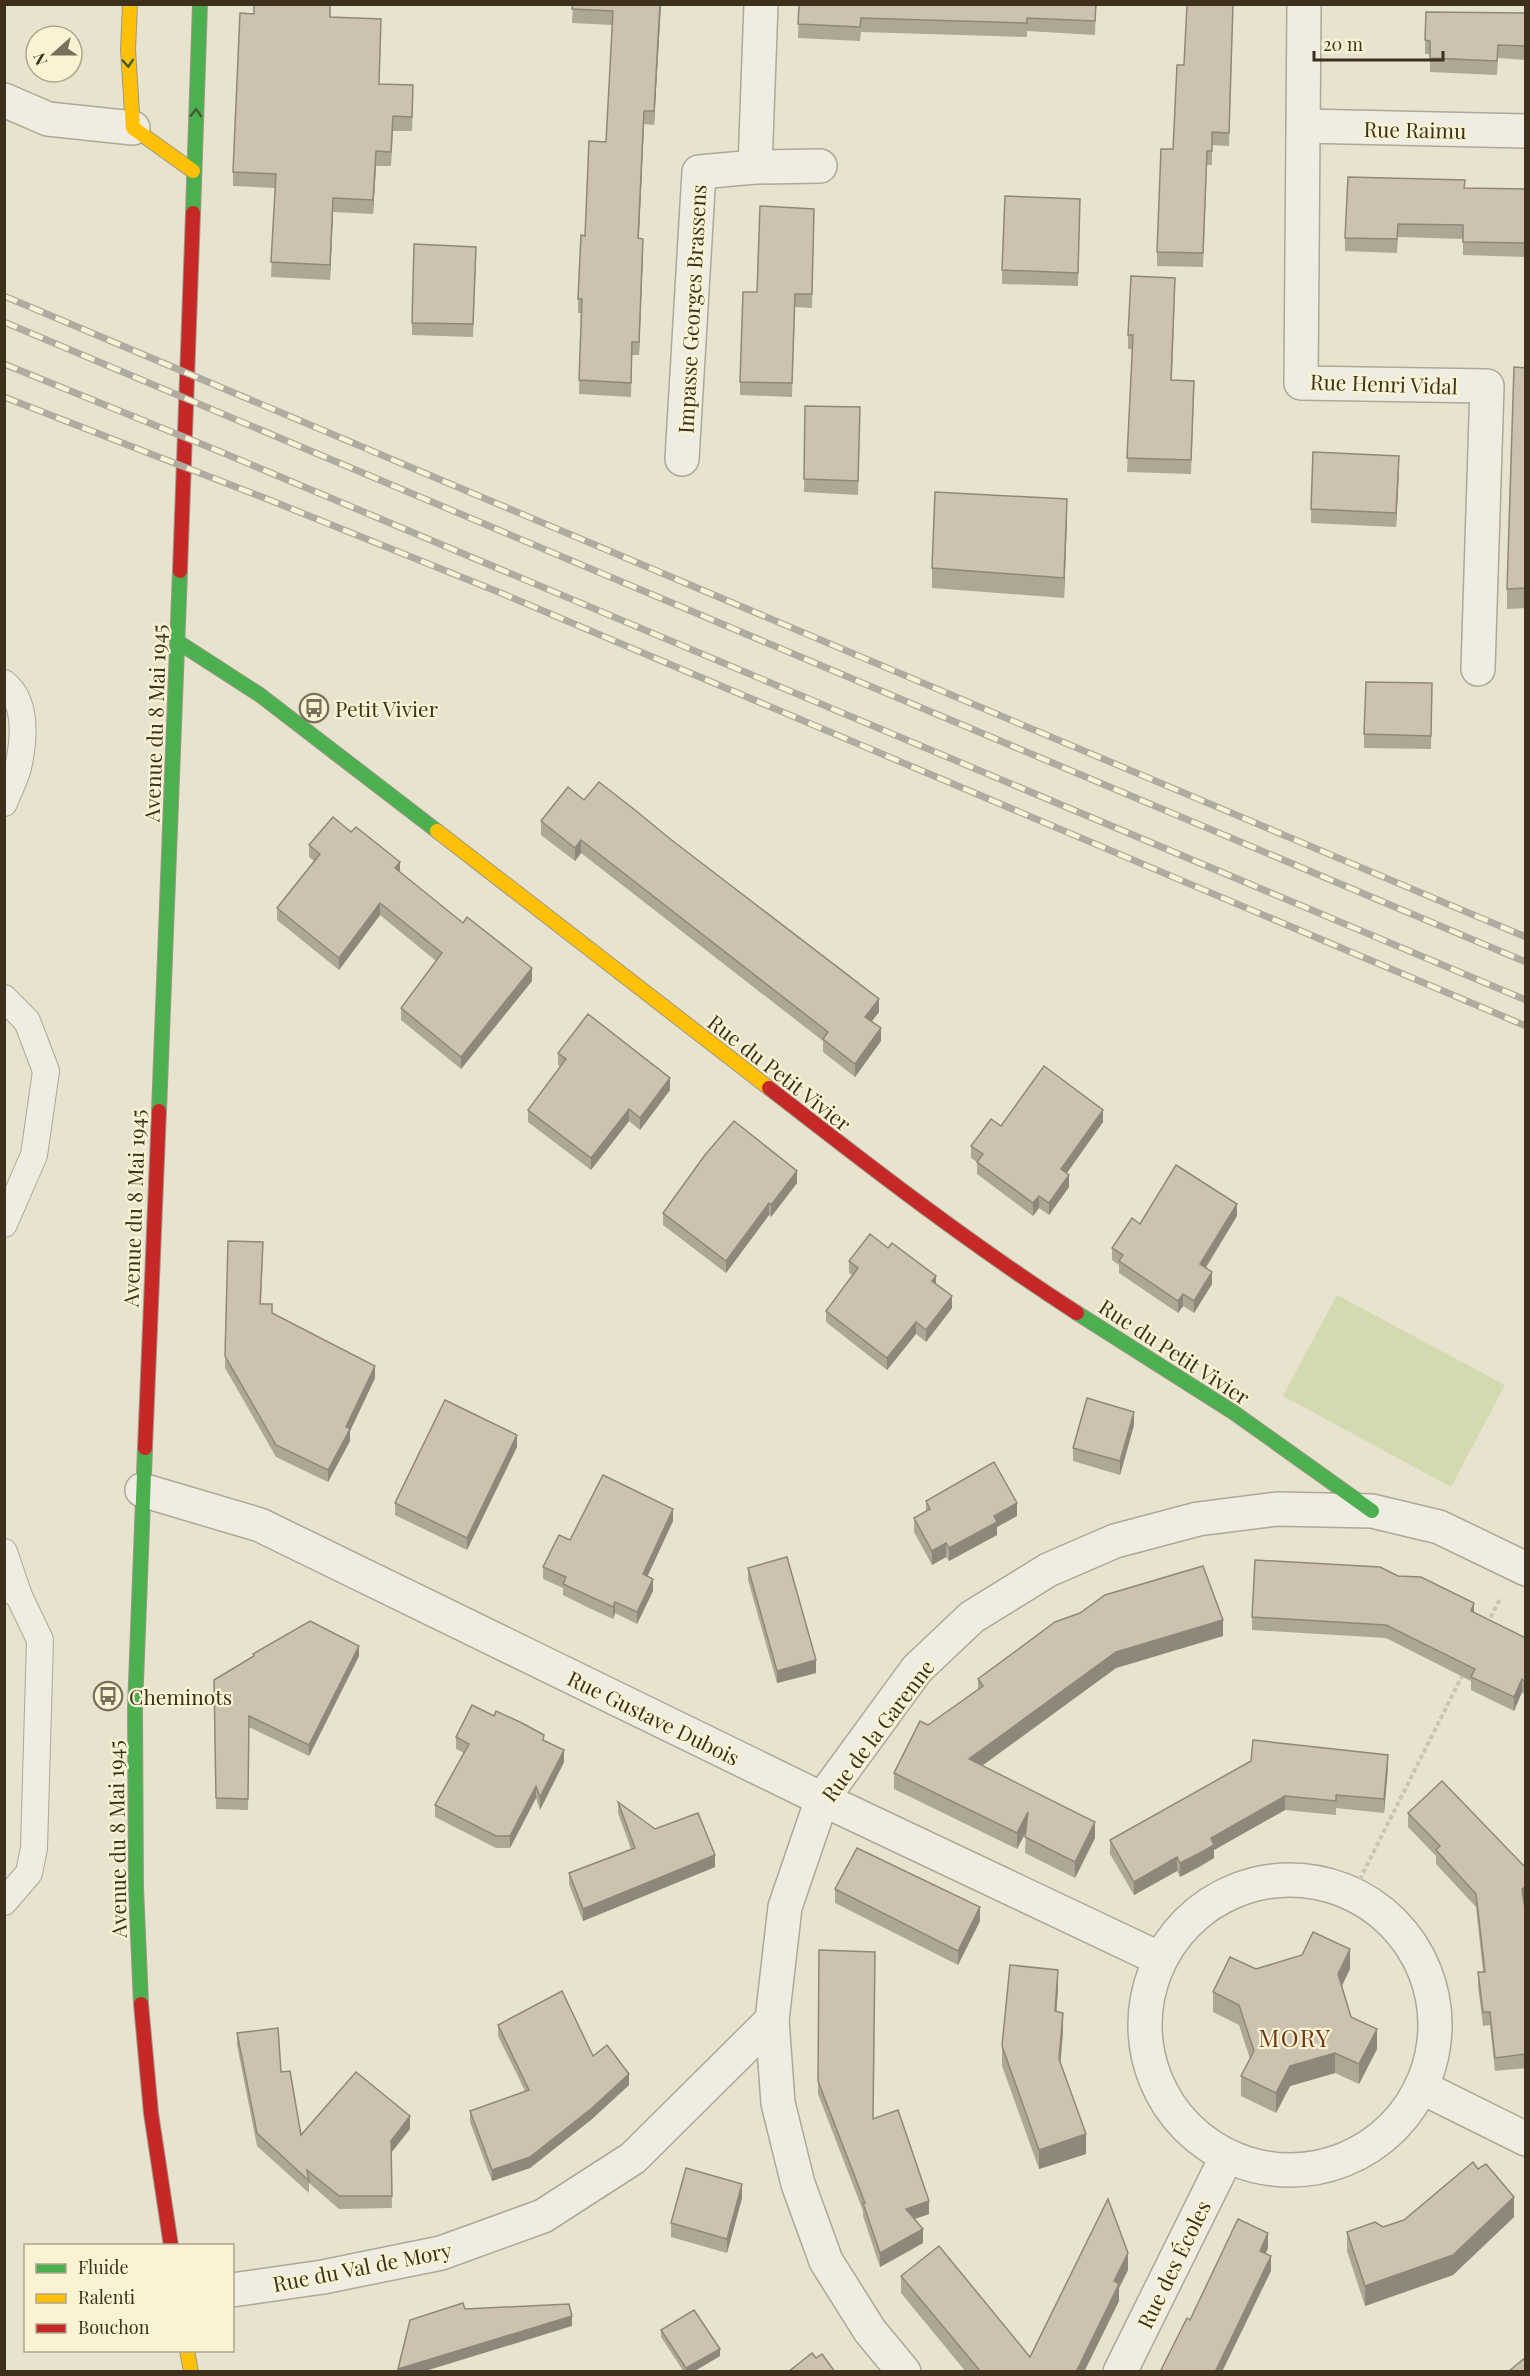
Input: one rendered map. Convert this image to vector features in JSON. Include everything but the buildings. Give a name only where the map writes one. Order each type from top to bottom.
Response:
[{"type":"main road","points":[[130,4],[128,50],[133,128],[193,171]]},
{"type":"main road","name":"Avenue du 8 Mai 1945","points":[[171,2244],[146,2072],[140,1977],[134,1788],[142,1490],[178,642],[200,4]]},
{"type":"main road","name":"Rue du Petit Vivier","points":[[178,642],[269,702],[893,1185],[1032,1284],[1233,1413],[1372,1511]]},
{"type":"main road","points":[[187,2352],[191,2372]]},
{"type":"street","points":[[755,167],[761,4]]},
{"type":"street","name":"Rue Henri Vidal","points":[[1304,4],[1300,383],[1487,386],[1478,669]]},
{"type":"street","points":[[4,100],[48,119],[133,128]]},
{"type":"street","name":"Rue Raimu","points":[[1304,126],[1526,131]]},
{"type":"street","name":"Impasse Georges Brassens","points":[[682,459],[699,172],[755,167],[820,166]]},
{"type":"street","name":"Rue Gustave Dubois","points":[[142,1490],[261,1525],[822,1799],[1160,1959]]},
{"type":"street","name":"Rue de la Garenne","points":[[904,2372],[870,2331],[826,2261],[798,2184],[778,2103],[772,2020],[785,1907],[822,1799],[917,1669],[972,1617],[1048,1570],[1115,1541],[1198,1519],[1276,1509],[1372,1511],[1438,1527],[1521,1567]]},
{"type":"street","points":[[1310,1880],[1353,1893],[1384,1914],[1410,1942],[1427,1976],[1435,2014],[1433,2051],[1421,2087],[1395,2125],[1359,2153],[1316,2168],[1270,2169],[1227,2156],[1189,2129],[1161,2092],[1146,2048],[1146,2002],[1160,1959],[1186,1922],[1222,1895],[1265,1881],[1310,1880]]},
{"type":"street","name":"Rue du Val de Mory","points":[[234,2290],[323,2277],[441,2253],[543,2216],[633,2158],[772,2020]]},
{"type":"street","points":[[1421,2087],[1526,2139]]},
{"type":"street","name":"Rue des Écoles","points":[[1120,2372],[1227,2156]]},
{"type":"lane","points":[[4,683],[10,687],[23,712],[19,764],[4,803]]},
{"type":"lane","points":[[4,998],[27,1021],[46,1071],[34,1155],[4,1224]]},
{"type":"lane","points":[[4,1552],[12,1590],[40,1640],[34,1848],[29,1873],[4,1902]]},
{"type":"path","points":[[1485,1628],[1521,1567]]},
{"type":"path","points":[[1353,1893],[1464,1671]]},
{"type":"green space","points":[[1337,1295],[1505,1385],[1451,1487],[1283,1396]]},
{"type":"railway","points":[[4,296],[1526,937]]},
{"type":"railway","points":[[4,322],[1526,962]]},
{"type":"railway","points":[[4,364],[221,452],[1526,1000]]},
{"type":"railway","points":[[4,397],[501,593],[1526,1026]]},
{"type":"traffic: fast","points":[[193,213],[200,4]]},
{"type":"traffic: fast","points":[[159,1111],[180,571]]},
{"type":"traffic: fast","points":[[178,642],[260,695],[437,831]]},
{"type":"traffic: fast","points":[[1077,1313],[1233,1412],[1372,1511]]},
{"type":"traffic: fast","points":[[141,2004],[136,1888],[135,1708],[145,1448]]},
{"type":"traffic: slow","points":[[130,4],[128,50],[133,128],[193,171]]},
{"type":"traffic: slow","points":[[437,831],[769,1088]]},
{"type":"traffic: slow","points":[[187,2352],[191,2372]]},
{"type":"traffic: jam","points":[[180,571],[193,213]]},
{"type":"traffic: jam","points":[[769,1088],[959,1232],[1077,1313]]},
{"type":"traffic: jam","points":[[145,1448],[159,1111]]},
{"type":"traffic: jam","points":[[141,2004],[151,2113],[171,2244]]},
{"type":"place","name":"Petit Vivier","points":[[314,708]]},
{"type":"place","name":"Cheminots","points":[[108,1696]]},
{"type":"district","name":"MORY","points":[[1295,2037]]}]
